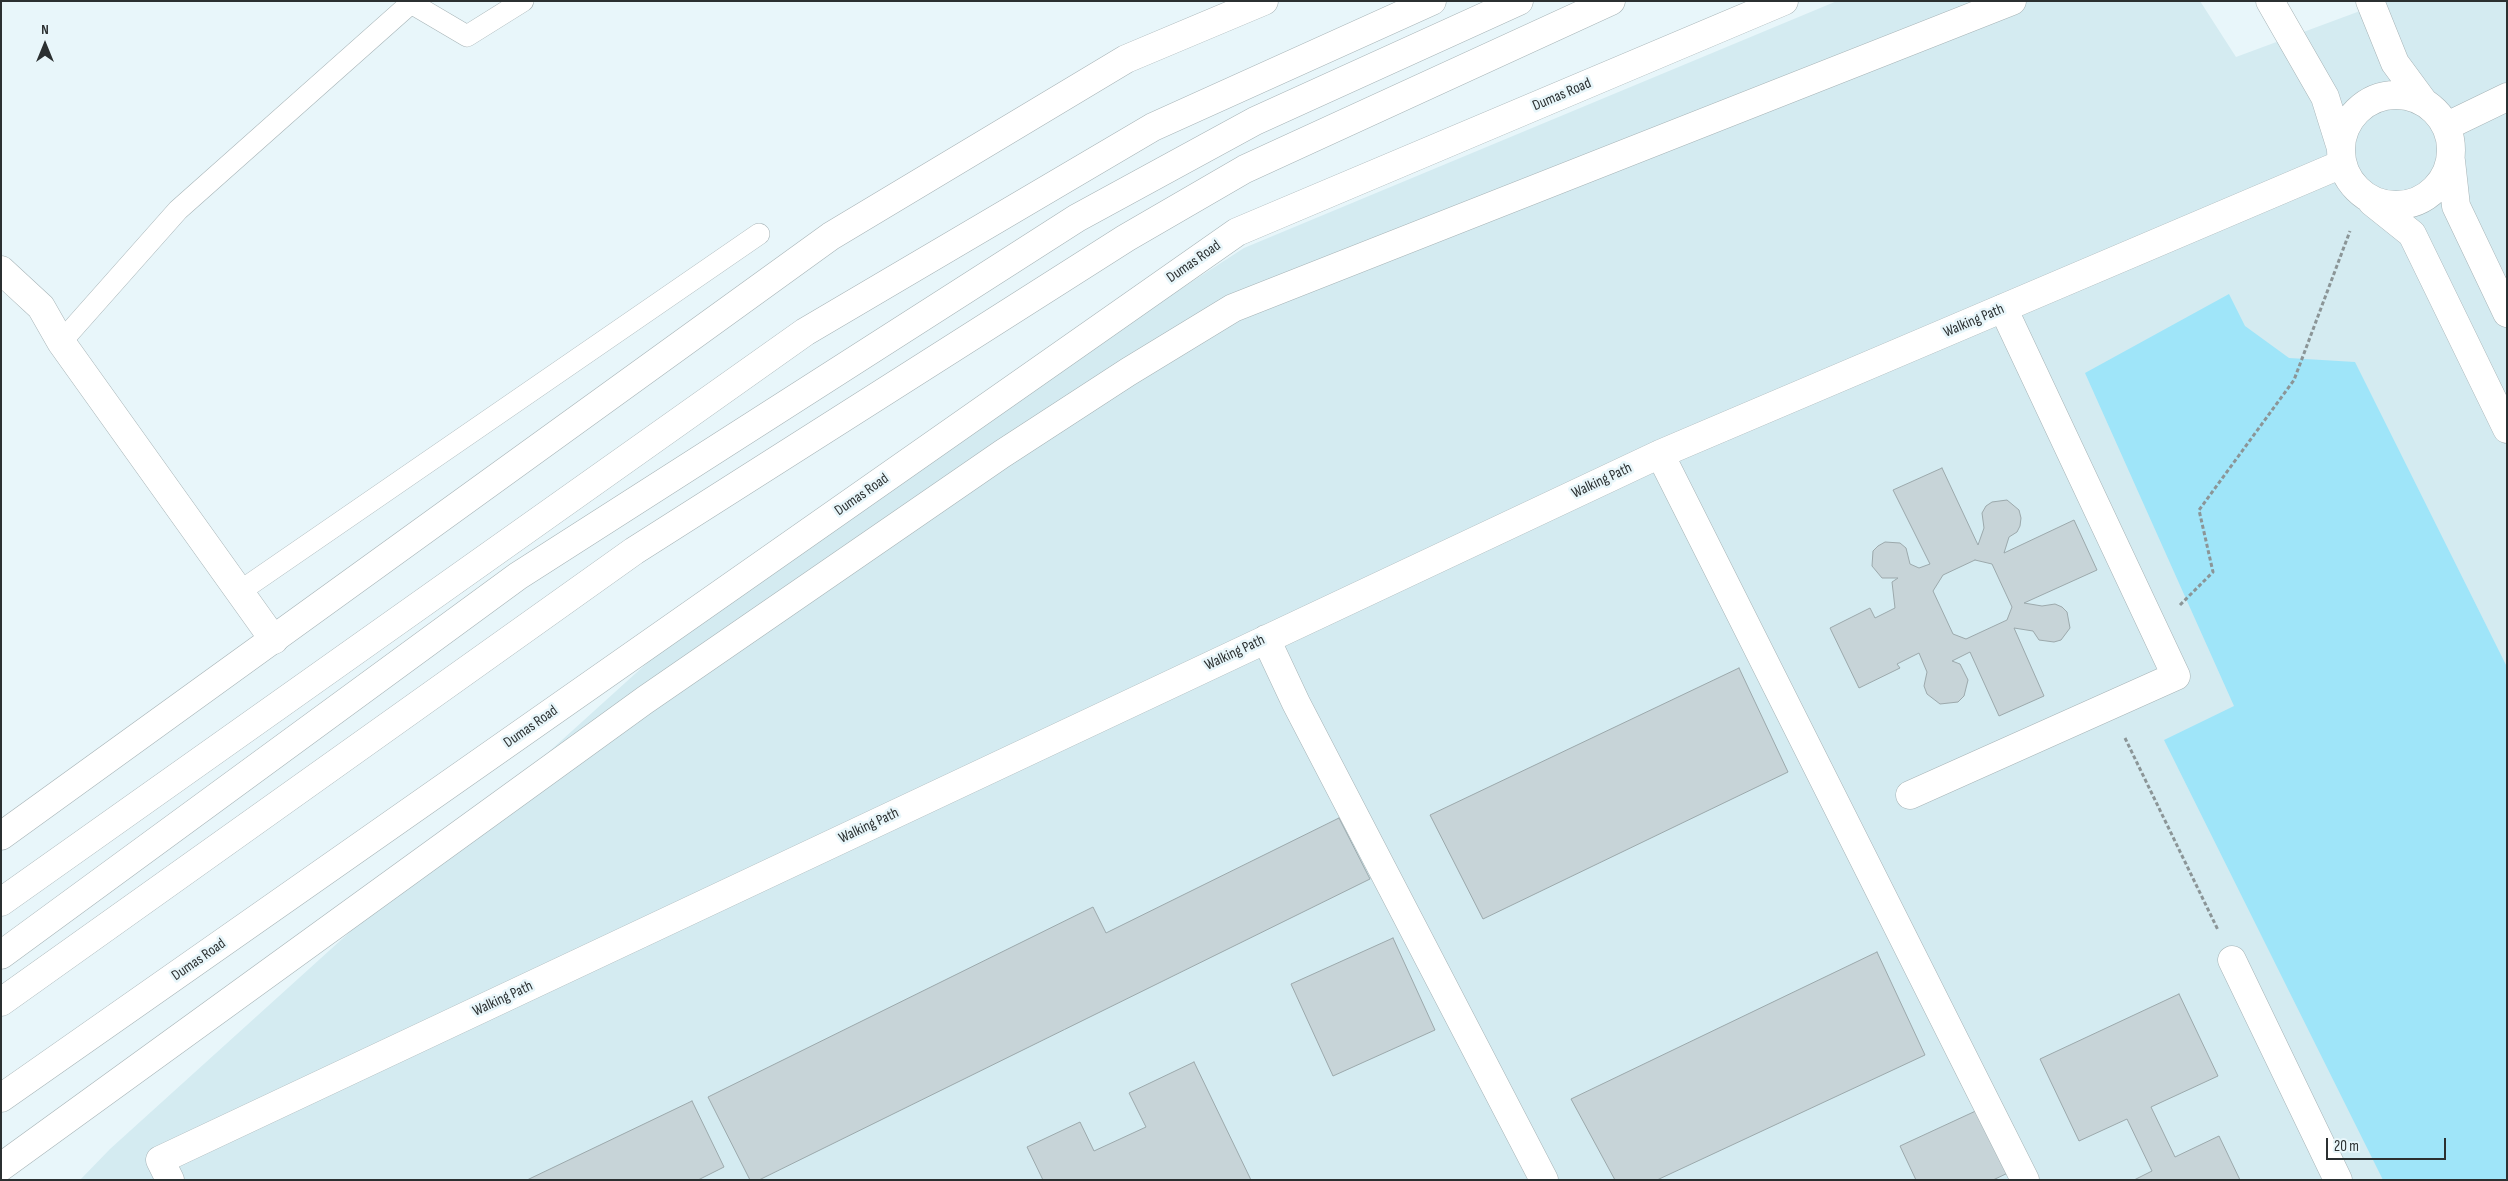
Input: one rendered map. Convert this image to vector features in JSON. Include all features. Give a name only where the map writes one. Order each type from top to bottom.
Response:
[{"type":"street","points":[[1,836],[831,236],[1126,59],[1264,1]]},
{"type":"street","points":[[1,902],[805,332],[1153,127],[1432,1]]},
{"type":"street","points":[[1,955],[518,576],[1077,218],[1255,122],[1519,1]]},
{"type":"street","points":[[1,1002],[634,551],[1126,238],[1244,170],[1611,1]]},
{"type":"street","name":"Dumas Road","points":[[1,1098],[1237,232],[1784,1]]},
{"type":"street","points":[[1,1167],[661,689],[1002,454],[1128,372],[1233,308],[2012,1]]},
{"type":"street","points":[[2270,1],[2324,97],[2350,182],[2363,195],[2412,234],[2507,429]]},
{"type":"street","points":[[2370,1],[2395,63],[2423,101],[2437,112],[2447,126],[2452,144],[2451,161],[2456,206],[2507,313]]},
{"type":"street","points":[[2341,155],[2345,127],[2356,111],[2371,100],[2388,95],[2406,95],[2423,101]]},
{"type":"street","points":[[2447,126],[2507,97]]},
{"type":"street","name":"Walking Path","points":[[170,1180],[160,1160],[1660,454],[2003,308],[2341,155]]},
{"type":"street","points":[[2363,195],[2381,204],[2400,206],[2418,201],[2433,192],[2445,178],[2451,161]]},
{"type":"street","points":[[1,270],[41,307],[61,342],[274,640]]},
{"type":"street","points":[[1910,794],[2176,676],[2003,308]]},
{"type":"street","points":[[1660,454],[2025,1180]]},
{"type":"street","points":[[1266,639],[1296,703],[1544,1180]]},
{"type":"street","points":[[2232,960],[2338,1180]]},
{"type":"lane","points":[[61,342],[178,210],[410,3],[467,36],[524,1]]},
{"type":"lane","points":[[239,592],[759,234]]},
{"type":"path","points":[[2154,629],[2213,572],[2199,510],[2294,380],[2363,195]]},
{"type":"path","points":[[2109,706],[2232,960]]},
{"type":"shaded area","points":[[1837,1],[2200,1],[2236,57],[2387,1],[2507,1],[2507,1180],[80,1180],[110,1149],[762,559],[1244,248]]},
{"type":"shaded area","points":[[2229,294],[2245,326],[2289,358],[2355,362],[2507,667],[2507,1180],[2383,1180],[2164,740],[2234,706],[2085,373]]},
{"type":"building","points":[[1942,468],[1978,545],[1984,528],[1982,513],[1986,506],[1992,502],[2007,500],[2019,510],[2021,518],[2020,526],[2017,532],[2009,537],[2004,553],[2074,520],[2097,570],[2024,603],[2042,606],[2055,604],[2062,607],[2067,612],[2070,628],[2061,640],[2054,642],[2039,640],[2033,631],[2014,628],[2044,696],[1999,716],[1970,652],[1952,661],[1960,664],[1968,680],[1964,696],[1958,702],[1940,704],[1927,694],[1924,686],[1927,672],[1919,653],[1897,664],[1900,668],[1859,688],[1830,628],[1870,608],[1875,618],[1895,608],[1892,582],[1898,578],[1882,578],[1872,566],[1873,551],[1885,542],[1900,543],[1906,548],[1910,564],[1919,568],[1930,564],[1893,490]],"holes":[[[1975,560],[1992,564],[2012,607],[2007,620],[1966,639],[1953,634],[1933,591],[1943,575]]]},
{"type":"building","points":[[1739,668],[1788,772],[1483,919],[1430,815]]},
{"type":"building","points":[[1339,818],[1370,879],[759,1180],[750,1180],[708,1097],[1093,907],[1106,933]]},
{"type":"building","points":[[1393,938],[1435,1030],[1333,1076],[1291,984]]},
{"type":"building","points":[[1877,952],[1925,1055],[1657,1180],[1615,1180],[1571,1099]]},
{"type":"building","points":[[2179,994],[2218,1076],[2151,1107],[2175,1157],[2219,1136],[2240,1180],[2134,1180],[2152,1171],[2127,1119],[2079,1141],[2040,1059]]},
{"type":"building","points":[[1194,1062],[1251,1180],[1043,1180],[1027,1147],[1080,1122],[1094,1151],[1146,1127],[1129,1093]]},
{"type":"building","points":[[692,1101],[724,1167],[698,1180],[527,1180]]},
{"type":"building","points":[[1980,1109],[2010,1172],[1993,1180],[1916,1180],[1900,1146]]}]
